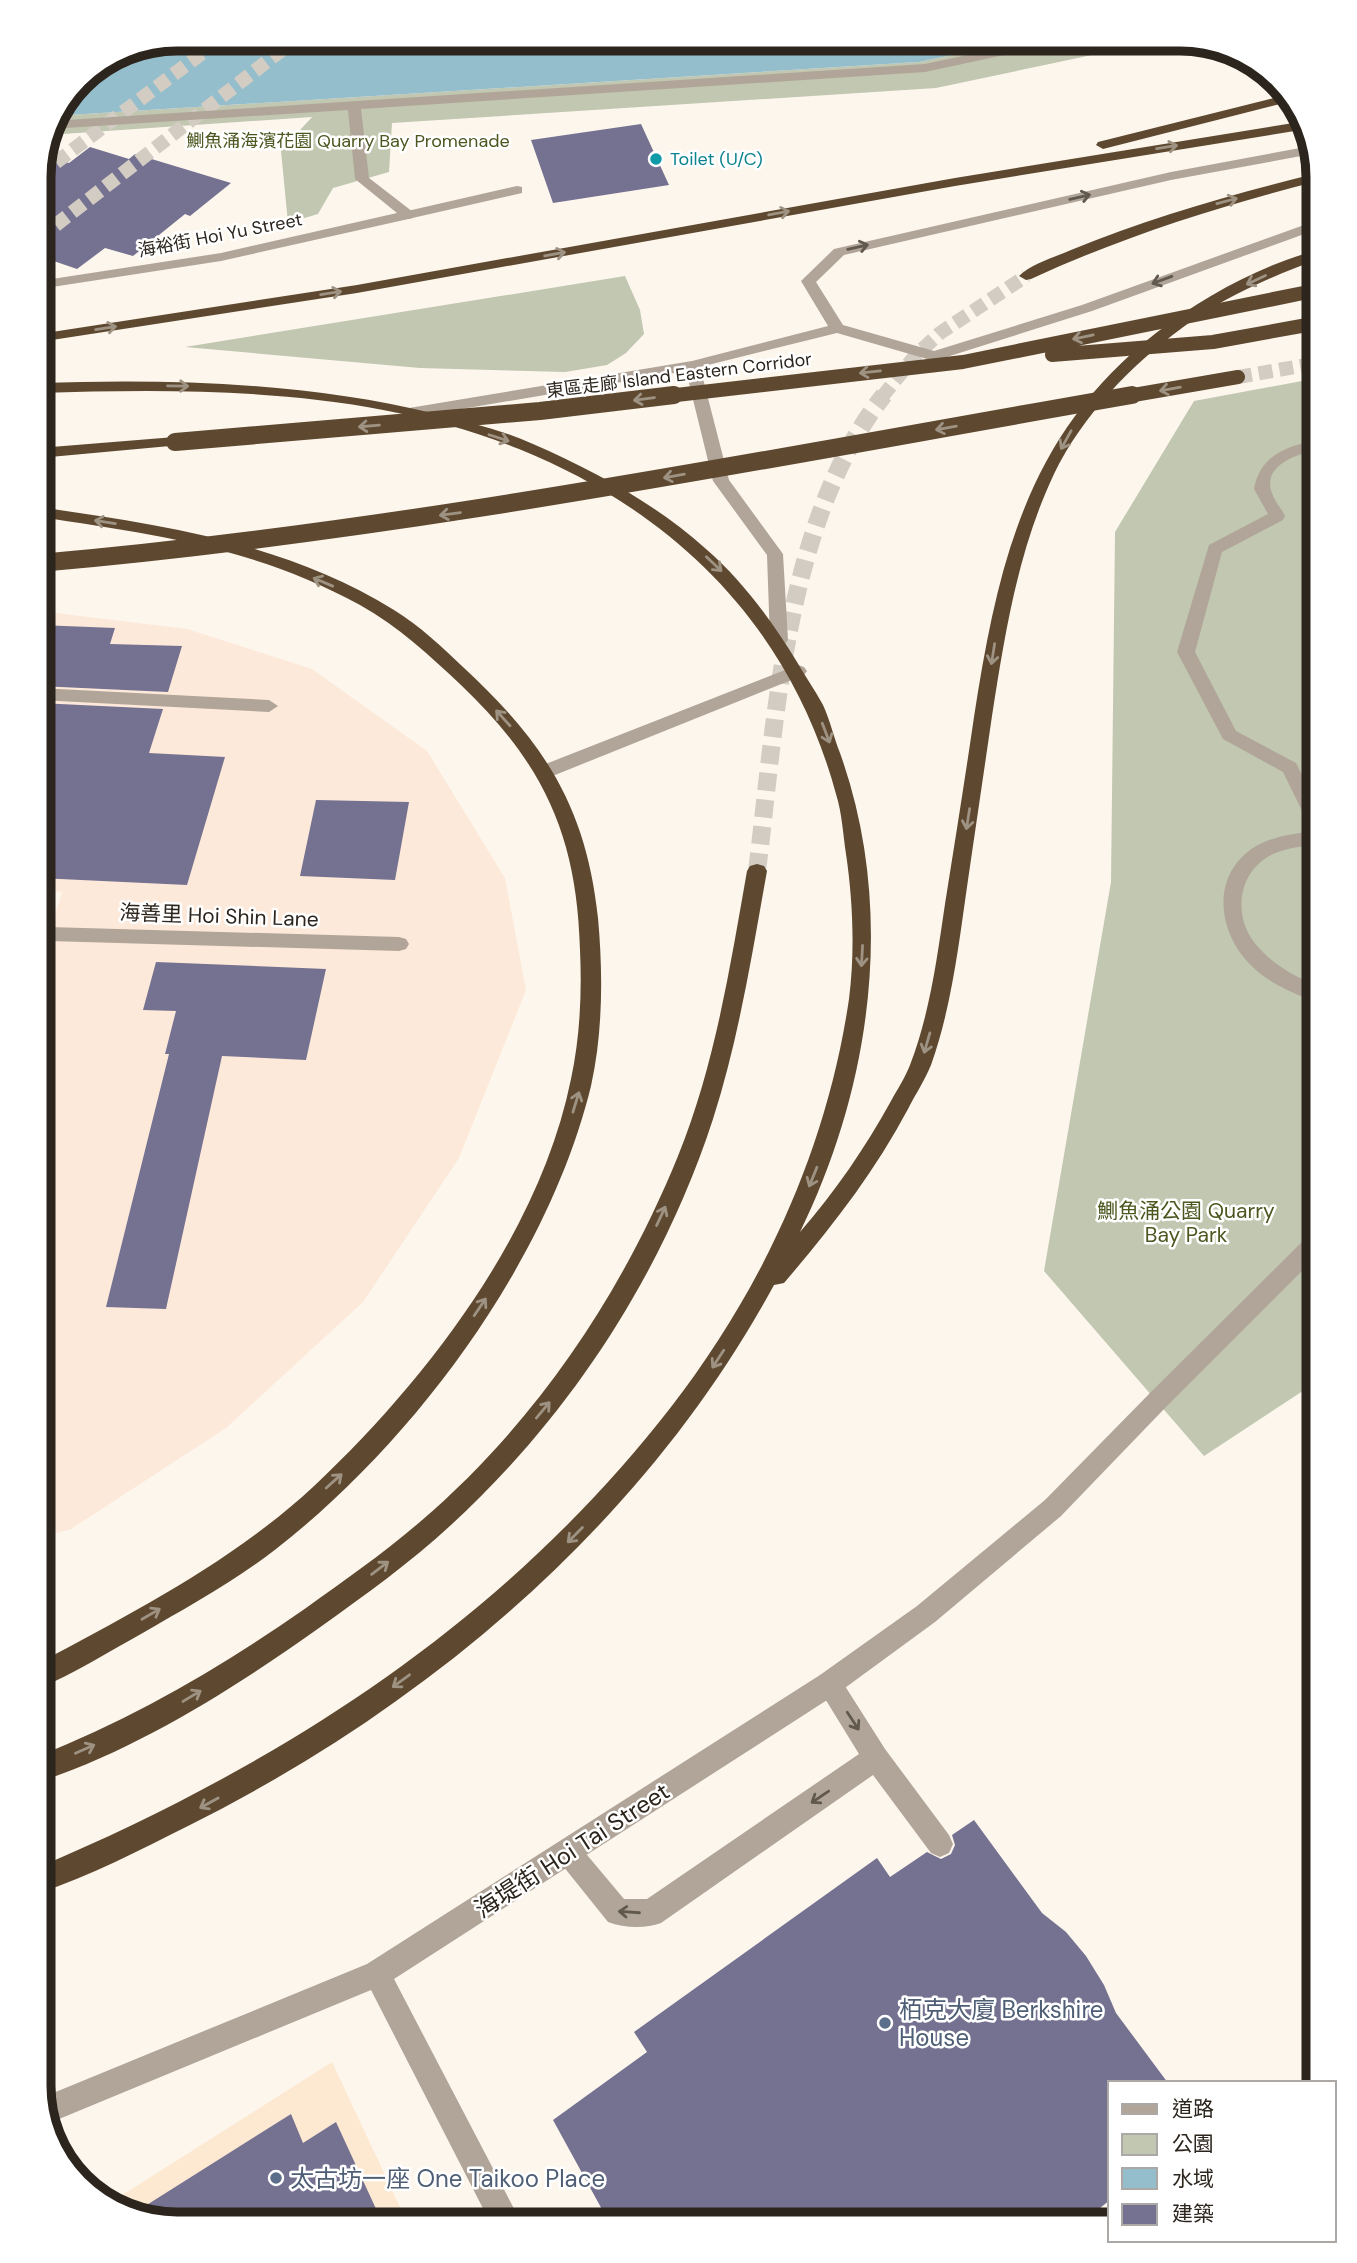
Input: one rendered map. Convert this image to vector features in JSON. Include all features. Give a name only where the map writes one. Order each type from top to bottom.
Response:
[{"type":"highway","points":[[955,182],[1280,100]]},
{"type":"highway","points":[[51,336],[358,289],[955,182],[1296,127]]},
{"type":"highway","points":[[1026,276],[1099,242],[1138,228],[1306,180]]},
{"type":"highway","points":[[754,1301],[822,1223],[875,1150],[920,1067],[942,990],[1002,606],[1027,520],[1047,475],[1073,427],[1103,387],[1146,347],[1215,301],[1306,259]]},
{"type":"highway","name":"東區走廊 Island Eastern Corridor","points":[[51,452],[540,411],[962,362],[1306,292]]},
{"type":"highway","points":[[962,362],[1213,342],[1306,325]]},
{"type":"highway","points":[[51,562],[216,546],[472,510],[1238,377]]},
{"type":"highway","points":[[51,388],[122,385],[258,389],[328,397],[409,413],[476,430],[527,447],[584,473],[635,502],[679,533],[717,566],[750,601],[798,671],[818,712],[839,767],[853,824],[861,887],[863,953],[855,1030],[840,1097],[818,1166],[797,1216],[754,1301],[695,1392],[636,1469],[578,1533],[510,1595],[427,1662],[350,1717],[261,1774],[175,1821],[51,1874]]},
{"type":"highway","points":[[51,514],[223,544],[293,569],[351,594],[411,629],[468,680],[515,731],[544,772],[562,806],[582,873],[591,970],[588,1041],[581,1086],[551,1175],[495,1285],[448,1354],[355,1462],[271,1539],[192,1590],[51,1669]]},
{"type":"highway","points":[[51,1763],[181,1703],[288,1636],[412,1544],[448,1513],[484,1477],[548,1403],[583,1357],[634,1276],[689,1155],[718,1066],[736,988],[757,870]]},
{"type":"street","points":[[62,124],[925,68],[1004,51]]},
{"type":"street","points":[[354,107],[362,179],[408,215]]},
{"type":"street","points":[[837,328],[808,281],[839,252],[1171,176],[1304,151]]},
{"type":"street","name":"海裕街 Hoi Yu Street","points":[[51,283],[221,257],[517,190]]},
{"type":"street","points":[[409,413],[692,365],[837,328],[934,356],[1087,308],[1306,228]]},
{"type":"street","points":[[692,365],[721,481],[775,554],[779,640]]},
{"type":"street","points":[[1306,448],[1290,452],[1269,466],[1262,489],[1277,516],[1215,549],[1186,652],[1229,734],[1290,768],[1306,800]]},
{"type":"street","points":[[544,772],[798,671]]},
{"type":"street","points":[[51,695],[269,706]]},
{"type":"street","points":[[1306,839],[1293,840],[1265,850],[1244,866],[1231,888],[1230,913],[1240,939],[1260,963],[1289,982],[1306,988]]},
{"type":"street","name":"海善里 Hoi Shin Lane","points":[[51,934],[399,944]]},
{"type":"street","name":"海堤街 Hoi Tai Street","points":[[53,2107],[377,1974],[829,1684],[926,1614],[1052,1508],[1306,1253]]},
{"type":"street","points":[[829,1684],[876,1758],[940,1844]]},
{"type":"street","points":[[568,1852],[618,1912],[651,1913],[876,1758]]},
{"type":"street","points":[[377,1974],[501,2212]]},
{"type":"shaded area","points":[[51,612],[187,629],[312,669],[427,751],[505,878],[526,990],[459,1158],[363,1302],[226,1428],[71,1529],[51,1535],[51,928],[62,892],[51,891]]},
{"type":"shaded area","name":"太古坊一座 One Taikoo Place","points":[[332,2062],[402,2212],[168,2212],[136,2206],[118,2197]]},
{"type":"green space","name":"鰂魚涌海濱花園 Quarry Bay Promenade","points":[[972,51],[1111,51],[936,88],[392,123],[389,172],[333,188],[318,214],[288,223],[281,151],[312,117],[58,134],[67,115],[919,62]]},
{"type":"green space","points":[[625,276],[640,310],[644,334],[626,353],[607,365],[565,372],[420,368],[185,347]]},
{"type":"green space","name":"鰂魚涌公園 Quarry Bay Park","points":[[1306,380],[1306,1389],[1204,1456],[1044,1271],[1111,882],[1115,532],[1194,401]]},
{"type":"water","points":[[168,51],[972,51],[919,62],[67,115],[82,94],[107,72],[128,60]]},
{"type":"building","name":"Toilet (U/C)","points":[[641,124],[669,185],[553,203],[531,140]]},
{"type":"building","points":[[90,147],[129,159],[135,154],[231,183],[190,216],[185,214],[133,256],[105,248],[77,269],[51,260],[52,157],[69,163]]},
{"type":"building","points":[[51,625],[115,628],[110,644],[182,646],[168,692],[51,687]]},
{"type":"building","points":[[51,704],[163,709],[149,753],[225,757],[187,885],[51,879]]},
{"type":"building","points":[[316,800],[409,802],[395,880],[300,876]]},
{"type":"building","points":[[156,962],[326,969],[306,1060],[222,1056],[166,1309],[106,1307],[169,1054],[165,1054],[176,1011],[143,1010]]},
{"type":"building","name":"栢克大廈 Berkshire House","points":[[974,1820],[1042,1913],[1066,1932],[1086,1956],[1104,1985],[1116,2013],[1167,2081],[1108,2081],[1108,2202],[1095,2212],[603,2212],[553,2120],[647,2052],[634,2032],[877,1858],[890,1877],[927,1852],[941,1859],[951,1854],[955,1845],[952,1835]]},
{"type":"building","name":"太古坊一座 One Taikoo Place","points":[[291,2114],[303,2143],[336,2122],[377,2212],[168,2212],[143,2208]]},
{"type":"tunnel","points":[[51,166],[205,51]]},
{"type":"tunnel","points":[[51,229],[281,51]]},
{"type":"tunnel","points":[[882,397],[914,357],[940,333],[1026,276]]},
{"type":"tunnel","points":[[1238,377],[1306,365]]},
{"type":"tunnel","points":[[757,871],[779,687],[805,560],[825,501],[851,445],[884,395]]},
{"type":"place","name":"Toilet (U/C)","points":[[656,159]]},
{"type":"place","name":"栢克大廈 Berkshire House","points":[[885,2023]]},
{"type":"place","name":"太古坊一座 One Taikoo Place","points":[[276,2178]]}]
